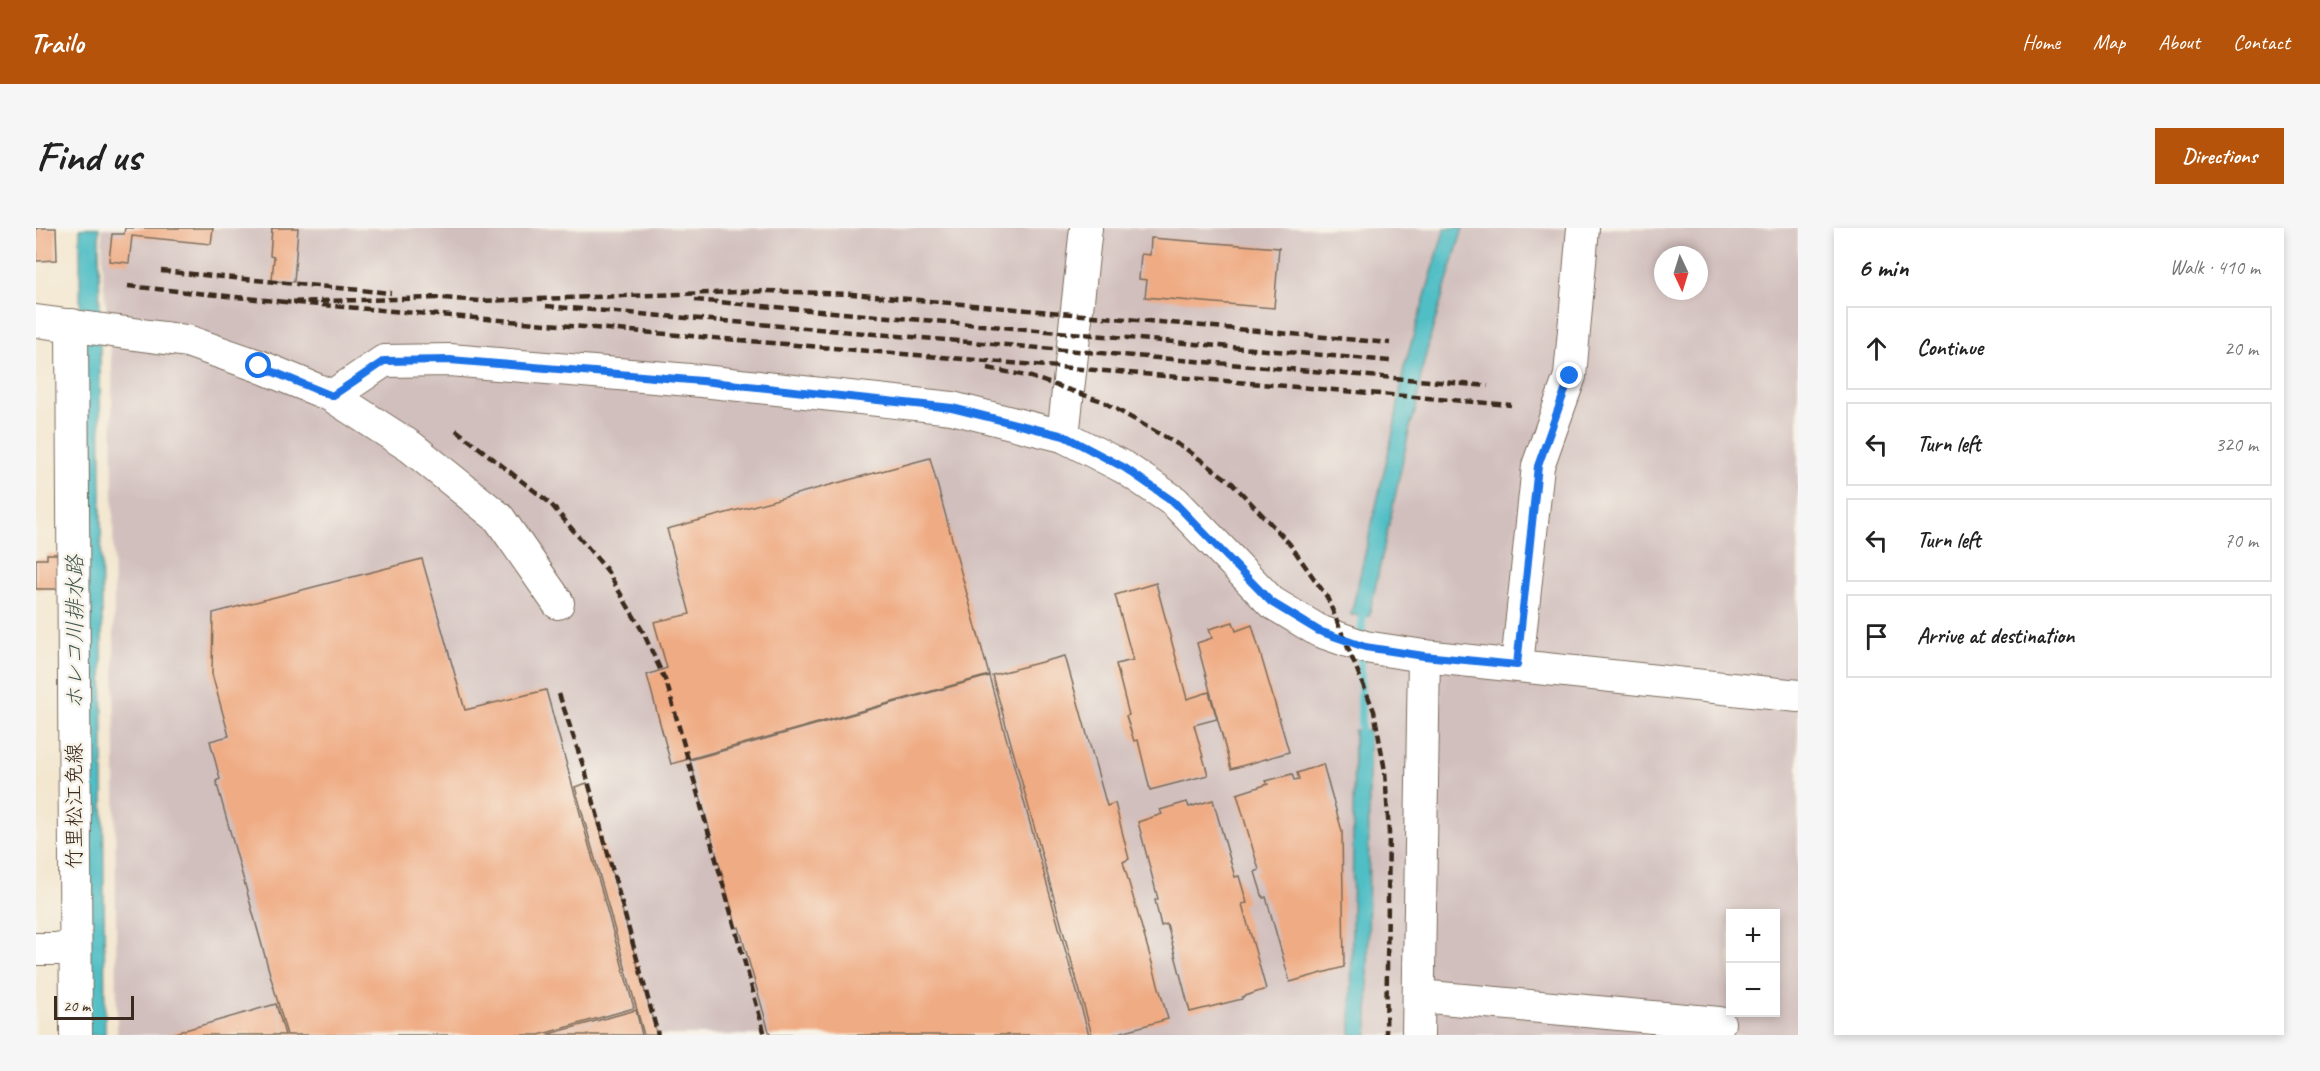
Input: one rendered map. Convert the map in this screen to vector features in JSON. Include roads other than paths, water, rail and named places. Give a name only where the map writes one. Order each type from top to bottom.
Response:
[{"type":"street","points":[[1064,436],[1086,228]]},
{"type":"street","points":[[1517,665],[1538,466],[1570,376],[1583,228]]},
{"type":"street","points":[[36,321],[187,341],[259,366],[332,396],[411,447],[499,518],[558,603]]},
{"type":"street","name":"竹里松江免線","points":[[72,325],[76,1035]]},
{"type":"street","points":[[332,396],[384,361],[450,360],[702,381],[952,408],[1064,436],[1125,468],[1174,502],[1271,602],[1319,631],[1365,647],[1424,656],[1798,696]]},
{"type":"street","points":[[1418,1035],[1424,656]]},
{"type":"street","points":[[36,949],[75,949]]},
{"type":"street","points":[[1419,996],[1719,1023]]},
{"type":"water","points":[[80,228],[99,228],[105,1035],[84,1035]]},
{"type":"water","points":[[1445,228],[1463,228],[1422,369],[1416,409],[1410,427],[1369,616],[1351,615],[1394,428],[1404,368]]},
{"type":"water","points":[[1354,730],[1369,731],[1368,1035],[1351,1035]]},
{"type":"waterway","points":[[1361,640],[1365,605]]},
{"type":"waterway","points":[[1361,653],[1361,742]]},
{"type":"railway","points":[[161,271],[391,293]]},
{"type":"railway","points":[[128,286],[285,302]]},
{"type":"railway","points":[[430,297],[480,301],[767,291],[852,294],[1390,343]]},
{"type":"railway","points":[[437,298],[285,302],[1511,405]]},
{"type":"railway","points":[[695,300],[1390,361]]},
{"type":"railway","points":[[546,306],[1488,386]]},
{"type":"railway","points":[[988,368],[1031,377],[1102,401],[1186,449],[1232,483],[1289,543],[1327,597],[1374,711],[1385,771],[1389,833],[1386,1035]]},
{"type":"railway","points":[[456,430],[550,503],[606,569],[643,632],[667,684],[765,1035]]},
{"type":"railway","points":[[559,694],[586,774],[658,1035]]},
{"type":"water label","name":"ホレコ川排水路","points":[[75,632]]}]
